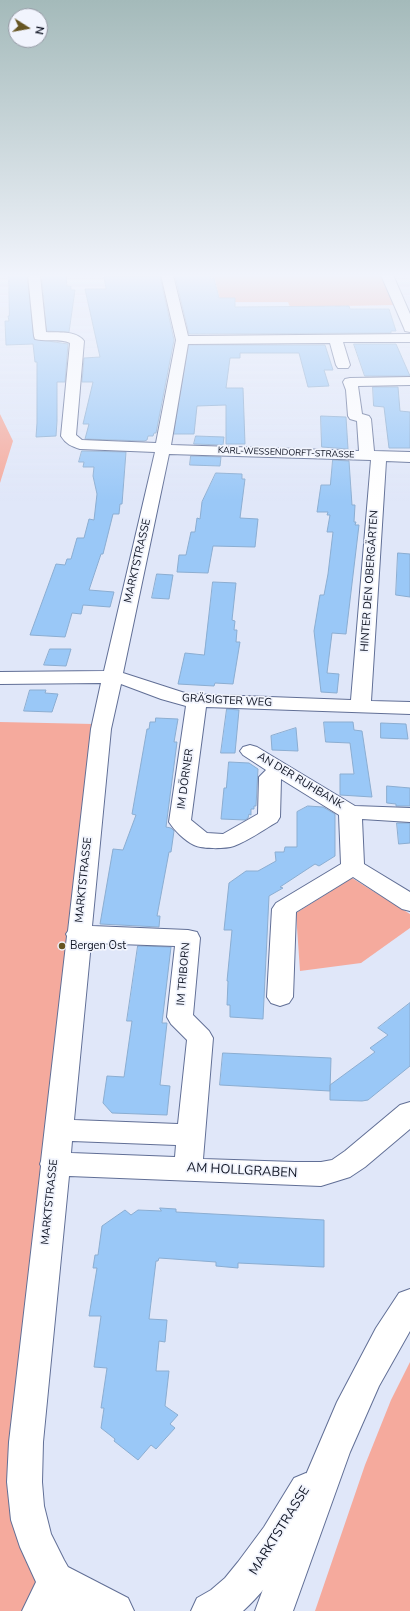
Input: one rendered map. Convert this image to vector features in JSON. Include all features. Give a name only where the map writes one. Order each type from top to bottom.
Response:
[{"type":"street","name":"KARL-WESSENDORFT-STRASSE","points":[[76,350],[68,436],[74,442],[174,450],[410,457]]},
{"type":"street","name":"MARKTSTRASSE","points":[[114,1611],[56,1601],[26,1508],[24,1476],[26,1442],[54,1164],[100,729],[163,448],[180,350]]},
{"type":"street","points":[[339,350],[343,365]]},
{"type":"street","name":"HINTER DEN OBERGÄRTEN","points":[[361,706],[373,456],[364,419],[355,416],[353,390],[350,382],[410,381]]},
{"type":"street","name":"GRÄSIGTER WEG","points":[[0,678],[111,677],[123,678],[170,696],[197,701],[410,708]]},
{"type":"street","name":"IM DÖRNER","points":[[197,701],[180,822],[201,840],[227,841],[269,817],[270,776],[281,770]]},
{"type":"street","name":"AN DER RUHBANK","points":[[250,751],[350,812],[410,814]]},
{"type":"street","name":"AN DER RUHBANK","points":[[350,812],[353,867]]},
{"type":"street","points":[[280,997],[284,909],[353,867],[410,903]]},
{"type":"street","name":"IM TRIBORN","points":[[78,934],[188,938],[180,1017],[200,1038],[188,1169]]},
{"type":"street","name":"AM HOLLGRABEN","points":[[54,1164],[321,1174],[340,1169],[355,1159],[410,1113]]},
{"type":"street","points":[[58,1130],[191,1135]]},
{"type":"street","points":[[274,1611],[337,1439],[365,1380],[410,1303]]},
{"type":"street","name":"MARKTSTRASSE","points":[[210,1611],[234,1594],[254,1574],[337,1439]]},
{"type":"shaded area","points":[[0,414],[13,441],[0,483]]},
{"type":"shaded area","points":[[0,722],[93,724],[36,1336],[41,1611],[0,1611]]},
{"type":"shaded area","points":[[352,878],[410,914],[410,928],[361,963],[300,971],[296,913]]},
{"type":"shaded area","points":[[410,1362],[410,1611],[315,1611],[365,1465],[391,1400]]},
{"type":"building","points":[[34,350],[68,350],[65,382],[57,382],[56,436],[36,437],[37,362],[35,362]]},
{"type":"building","points":[[98,350],[172,350],[156,433],[154,433],[153,436],[148,436],[147,440],[85,439],[89,424],[83,424],[93,382],[82,382],[84,358],[100,357]]},
{"type":"building","points":[[188,350],[327,350],[333,370],[324,370],[329,386],[308,387],[299,353],[240,353],[240,358],[230,358],[226,388],[243,388],[245,444],[226,444],[226,405],[197,406],[194,434],[174,434]]},
{"type":"building","points":[[356,350],[399,350],[410,376],[365,376]]},
{"type":"building","points":[[373,387],[398,387],[400,411],[410,412],[410,448],[389,448],[384,407],[374,406]]},
{"type":"building","points":[[321,416],[346,417],[348,449],[322,447]]},
{"type":"building","points":[[196,436],[224,437],[223,445],[194,444]]},
{"type":"building","points":[[82,451],[126,452],[122,504],[120,504],[119,514],[113,514],[103,554],[101,554],[89,590],[114,592],[110,607],[83,605],[81,614],[72,613],[65,637],[30,635],[56,564],[65,565],[67,559],[71,559],[77,538],[84,538],[89,519],[94,520],[97,494],[93,476],[94,467],[83,467],[84,462],[79,462]]},
{"type":"building","points":[[191,456],[221,457],[220,466],[190,465]]},
{"type":"building","points":[[333,460],[349,461],[352,505],[355,505],[354,522],[356,522],[355,525],[359,525],[346,634],[332,633],[327,673],[339,674],[337,693],[321,692],[314,631],[320,595],[324,595],[333,532],[327,532],[330,515],[327,515],[328,512],[317,512],[321,485],[330,485]]},
{"type":"building","points":[[216,473],[242,474],[242,479],[245,479],[240,518],[258,519],[255,547],[213,546],[208,573],[177,572],[179,555],[186,555],[191,532],[195,532],[197,518],[200,519],[202,502]]},
{"type":"building","points":[[398,553],[410,554],[410,597],[396,595]]},
{"type":"building","points":[[157,574],[173,575],[169,599],[152,598]]},
{"type":"building","points":[[213,582],[236,583],[232,620],[235,621],[234,630],[237,630],[236,642],[240,642],[233,684],[215,683],[214,686],[178,684],[185,653],[204,655]]},
{"type":"building","points":[[50,649],[71,649],[66,666],[44,665]]},
{"type":"building","points":[[30,690],[46,690],[45,693],[58,694],[52,712],[24,711]]},
{"type":"building","points":[[227,709],[239,710],[235,753],[221,753]]},
{"type":"building","points":[[156,718],[178,719],[174,742],[177,742],[166,827],[171,828],[174,831],[157,916],[160,916],[159,927],[100,924],[113,849],[123,850],[136,815],[132,814],[147,729],[149,729],[150,722],[155,722]]},
{"type":"building","points":[[324,722],[353,722],[354,730],[362,731],[372,797],[340,795],[340,774],[354,774],[350,743],[326,742]]},
{"type":"building","points":[[381,723],[406,724],[408,739],[381,738]]},
{"type":"building","points":[[296,728],[298,751],[272,750],[271,736]]},
{"type":"building","points":[[229,762],[249,763],[258,769],[256,806],[254,806],[254,809],[251,809],[251,815],[249,814],[248,818],[245,820],[221,819],[224,788],[226,788]]},
{"type":"building","points":[[387,786],[410,788],[410,806],[396,806],[396,804],[387,803]]},
{"type":"building","points":[[308,806],[323,807],[335,814],[335,856],[319,866],[315,864],[280,887],[283,888],[269,896],[263,1019],[230,1017],[230,1005],[227,1005],[227,981],[232,930],[224,930],[229,883],[246,871],[258,871],[276,861],[275,852],[284,852],[285,847],[297,847],[297,812]]},
{"type":"building","points":[[397,823],[410,823],[410,843],[399,844]]},
{"type":"building","points":[[138,946],[171,947],[162,1023],[167,1023],[160,1085],[170,1086],[167,1115],[112,1113],[103,1103],[107,1076],[124,1077],[132,1021],[127,1021]]},
{"type":"building","points":[[410,1003],[410,1066],[368,1100],[330,1100],[330,1085],[375,1052],[370,1048],[388,1035],[378,1028]]},
{"type":"building","points":[[223,1053],[331,1058],[330,1091],[220,1085]]},
{"type":"building","points":[[160,1208],[176,1209],[176,1212],[324,1220],[324,1267],[238,1263],[238,1268],[216,1266],[216,1262],[159,1258],[158,1261],[156,1261],[149,1319],[167,1320],[165,1342],[159,1341],[156,1371],[169,1371],[165,1406],[178,1415],[170,1424],[175,1428],[156,1449],[151,1445],[138,1460],[114,1441],[115,1439],[101,1428],[104,1408],[101,1408],[107,1368],[94,1367],[101,1316],[89,1316],[97,1268],[93,1268],[95,1255],[98,1255],[102,1226],[125,1210],[131,1215],[138,1210],[161,1211]]},
{"type":"place","name":"Bergen Ost","points":[[62,946]]}]
